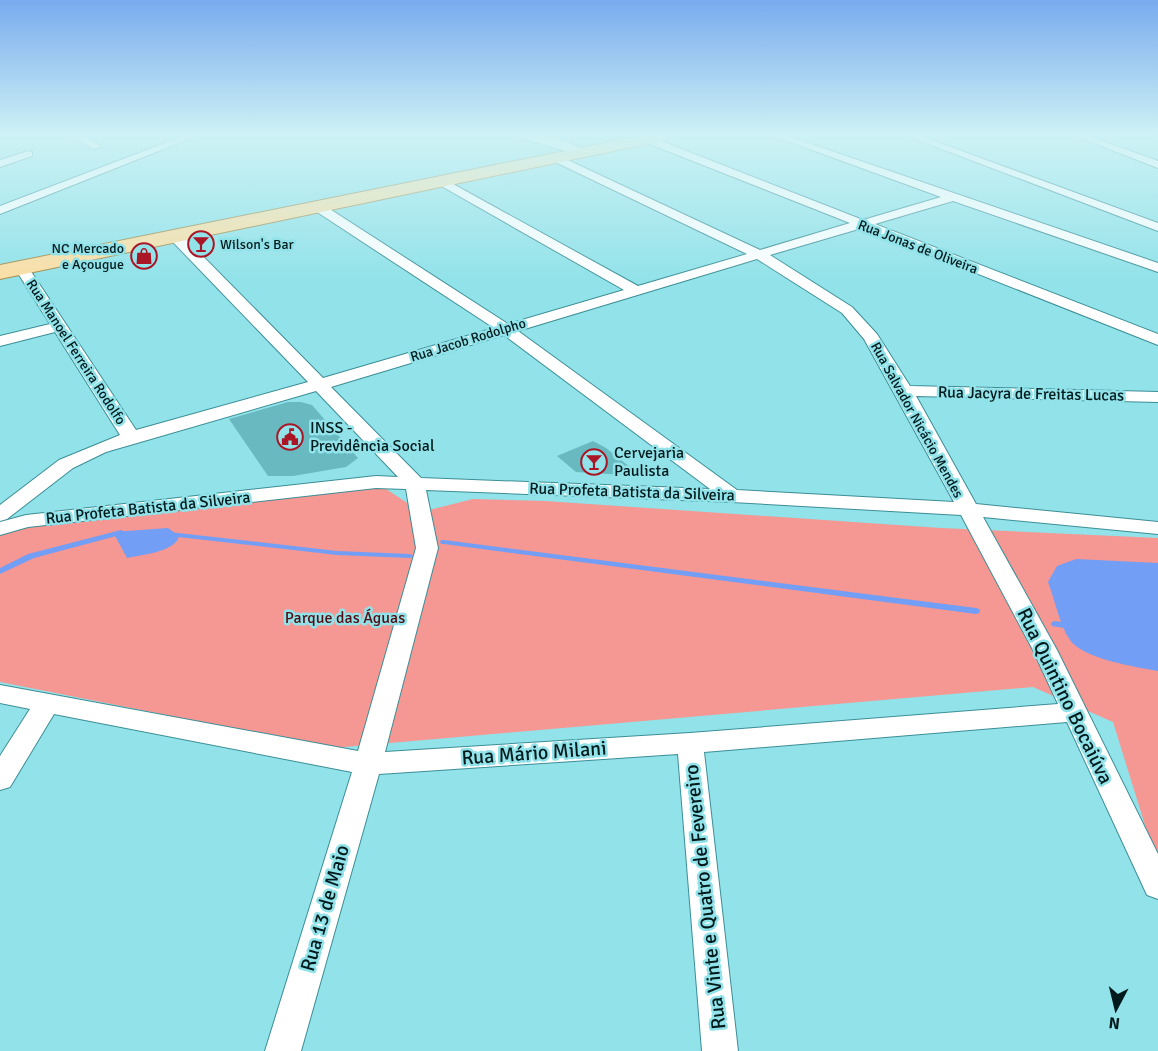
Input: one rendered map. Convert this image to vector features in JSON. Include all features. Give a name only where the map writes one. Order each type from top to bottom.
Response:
[{"type":"main road","points":[[0,272],[430,184]]},
{"type":"street","points":[[0,210],[67,184]]},
{"type":"street","points":[[444,184],[635,290]]},
{"type":"street","name":"Rua Salvador Nicácio Mendes","points":[[609,184],[758,254],[822,292],[847,310],[871,337],[904,391],[967,509]]},
{"type":"street","name":"Rua Jonas de Oliveira","points":[[762,184],[1158,340]]},
{"type":"street","points":[[916,184],[1158,268]]},
{"type":"street","points":[[1041,184],[1158,228]]},
{"type":"street","name":"Rua Jacob Rodolpho","points":[[0,515],[66,464],[99,448],[131,437],[318,385],[953,197]]},
{"type":"street","points":[[318,207],[506,329],[732,496]]},
{"type":"street","points":[[174,236],[415,483]]},
{"type":"street","name":"Rua Manoel Ferreira Rodolfo","points":[[21,267],[131,437]]},
{"type":"street","points":[[0,341],[60,326]]},
{"type":"street","name":"Rua Jacyra de Freitas Lucas","points":[[904,391],[1158,397]]},
{"type":"street","name":"Rua Profeta Batista da Silveira","points":[[0,529],[26,521],[376,482],[732,496],[967,509],[1158,528]]},
{"type":"street","name":"Rua 13 de Maio","points":[[283,1051],[368,764],[427,548],[415,483]]},
{"type":"street","name":"Rua Quintino Bocaiúva","points":[[967,509],[1045,650],[1158,885]]},
{"type":"street","name":"Rua Mário Milani","points":[[0,694],[368,764],[690,743],[1074,712]]},
{"type":"street","points":[[0,779],[47,703]]},
{"type":"street","name":"Rua Vinte e Quatro de Fevereiro","points":[[690,743],[720,1051]]},
{"type":"green space","name":"Parque das Águas","points":[[380,485],[421,512],[473,499],[545,501],[941,528],[1158,538],[1158,867],[1113,722],[1033,687],[333,748],[0,682],[0,531],[26,521]]},
{"type":"water","points":[[168,528],[179,536],[171,546],[157,552],[127,558],[113,532]]},
{"type":"water","points":[[1076,559],[1158,563],[1158,671],[1098,657],[1077,647],[1070,640],[1060,619],[1048,582],[1057,566]]},
{"type":"building","name":"INSS - Previdência Social","points":[[288,402],[312,405],[358,458],[346,467],[293,476],[268,476],[229,419]]},
{"type":"building","name":"Cervejaria Paulista","points":[[593,441],[606,448],[641,476],[576,472],[557,456]]},
{"type":"waterway","points":[[0,571],[31,556],[121,532]]},
{"type":"waterway","points":[[169,534],[337,553],[410,556]]},
{"type":"waterway","points":[[444,542],[976,611]]},
{"type":"waterway","points":[[1055,624],[1071,626]]},
{"type":"place","name":"Wilson's Bar","points":[[201,244]]},
{"type":"place","name":"NC Mercado e Açougue","points":[[144,256]]},
{"type":"place","name":"INSS - Previdência Social","points":[[290,437]]},
{"type":"place","name":"Cervejaria Paulista","points":[[594,462]]}]
